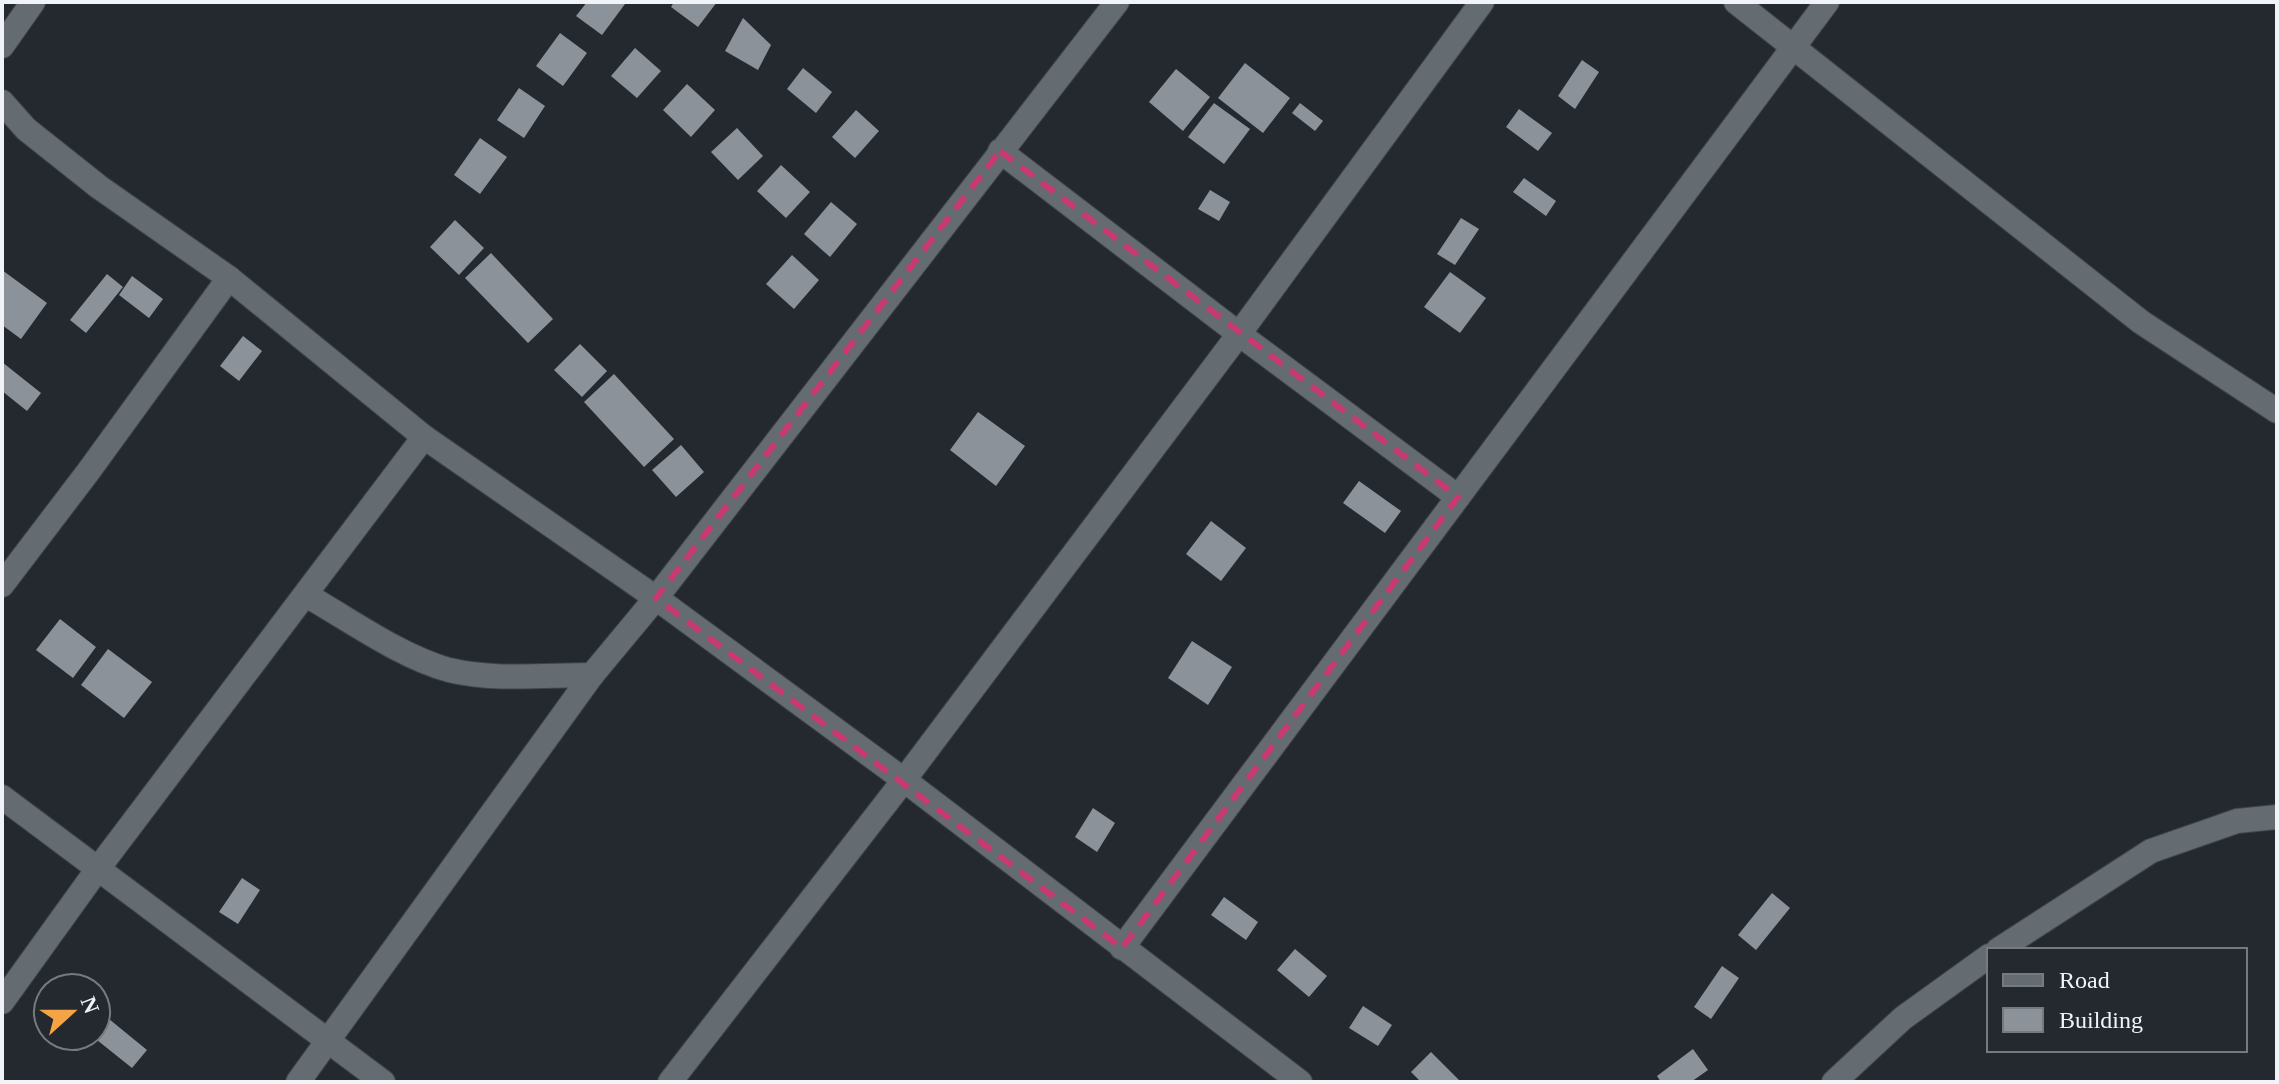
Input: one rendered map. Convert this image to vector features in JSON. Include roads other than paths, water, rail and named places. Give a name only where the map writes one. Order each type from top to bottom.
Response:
[{"type":"street","points":[[2,46],[33,2]]},
{"type":"street","points":[[298,1082],[592,675],[656,598],[1117,2]]},
{"type":"street","points":[[670,1082],[904,780],[1239,334],[1482,2]]},
{"type":"street","points":[[1736,2],[2141,322],[2277,411]]},
{"type":"street","points":[[1122,948],[1827,2]]},
{"type":"street","points":[[2,102],[26,129],[99,187],[229,278],[424,437],[656,598],[904,780],[1300,1082]]},
{"type":"street","points":[[1000,151],[1458,497]]},
{"type":"street","points":[[2,585],[229,278]]},
{"type":"street","points":[[2,1002],[97,870],[424,437]]},
{"type":"street","points":[[306,595],[415,657],[450,670],[493,674],[592,675]]},
{"type":"street","points":[[2,797],[383,1082]]},
{"type":"street","points":[[2001,948],[2151,851],[2237,821],[2277,817]]},
{"type":"street","points":[[1834,1082],[1903,1018],[1987,957]]}]
